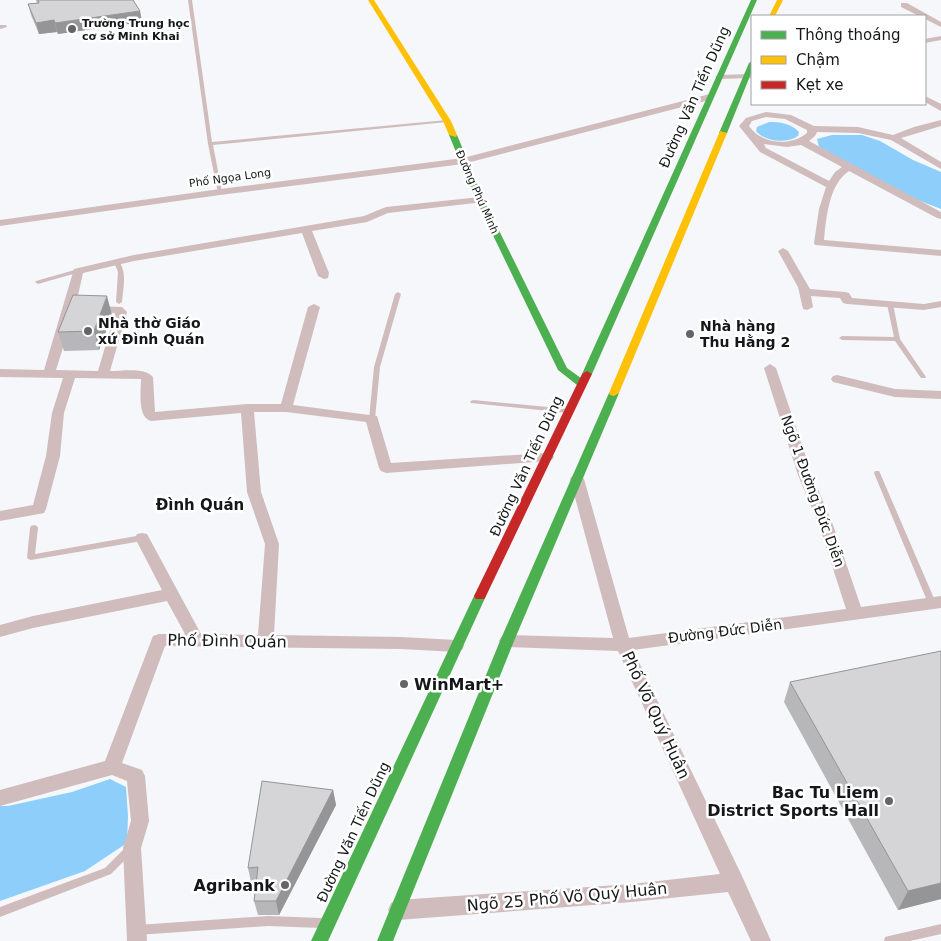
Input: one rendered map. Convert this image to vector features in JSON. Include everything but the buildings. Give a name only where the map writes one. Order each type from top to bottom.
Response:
[{"type":"main road","name":"Đường Phú Minh","points":[[371,0],[447,121],[480,200],[563,370],[581,383]]},
{"type":"main road","name":"Đường Văn Tiến Dũng","points":[[319,941],[456,646],[570,411],[754,0]]},
{"type":"main road","points":[[772,15],[780,0]]},
{"type":"main road","points":[[385,941],[508,641],[610,404],[730,113],[749,77]]},
{"type":"street","points":[[904,5],[923,15]]},
{"type":"street","points":[[926,16],[941,24]]},
{"type":"street","points":[[926,41],[941,38]]},
{"type":"street","points":[[719,77],[749,77]]},
{"type":"street","name":"Phố Ngọa Long","points":[[0,223],[220,192],[463,161],[710,97]]},
{"type":"street","points":[[927,100],[941,99]]},
{"type":"street","points":[[927,100],[941,108]]},
{"type":"street","points":[[779,105],[747,121],[744,126],[747,132],[754,137],[778,144],[803,142],[941,216]]},
{"type":"street","points":[[730,113],[747,121]]},
{"type":"street","points":[[762,115],[792,117],[805,122],[812,129],[858,130],[894,138],[941,166]]},
{"type":"street","points":[[894,138],[917,128],[941,124]]},
{"type":"street","points":[[803,142],[812,134],[812,129]]},
{"type":"street","points":[[754,137],[763,150],[832,186]]},
{"type":"street","points":[[848,167],[837,175],[832,186],[820,225],[819,243],[941,253]]},
{"type":"street","points":[[49,374],[69,309],[78,271],[117,262],[367,219],[386,210],[480,200]]},
{"type":"street","points":[[306,229],[316,258],[324,270],[324,276]]},
{"type":"street","points":[[783,250],[804,287],[807,307]]},
{"type":"street","points":[[805,292],[845,295],[847,301],[924,307],[941,304]]},
{"type":"street","points":[[286,408],[314,307]]},
{"type":"street","points":[[69,309],[118,309],[121,312],[103,375]]},
{"type":"street","name":"Ngõ 1 Đường Đức Diễn","points":[[770,368],[805,475],[826,526],[856,614]]},
{"type":"street","points":[[0,373],[147,376],[149,415],[151,417],[247,408],[286,408],[372,419],[386,468],[547,457]]},
{"type":"street","points":[[0,516],[39,509],[53,456],[58,413],[70,374]]},
{"type":"street","points":[[837,379],[895,393],[941,395]]},
{"type":"street","points":[[247,408],[254,492],[272,544],[266,641]]},
{"type":"street","name":"Phố Võ Quý Huân","points":[[577,479],[623,644],[761,941]]},
{"type":"street","points":[[142,538],[196,640]]},
{"type":"street","points":[[0,631],[33,622],[172,594]]},
{"type":"street","name":"Đường Đức Diễn","points":[[508,641],[623,644],[937,603]]},
{"type":"street","name":"Phố Đình Quán","points":[[112,767],[159,640],[400,643],[456,646]]},
{"type":"street","points":[[0,798],[112,767],[136,776],[140,821],[132,848],[137,936]]},
{"type":"street","name":"Ngõ 25 Phố Võ Quý Huân","points":[[398,910],[632,893],[734,882]]},
{"type":"lane","points":[[190,0],[210,144],[220,192]]},
{"type":"lane","points":[[210,144],[447,121]]},
{"type":"lane","points":[[117,262],[121,272],[119,302]]},
{"type":"lane","points":[[38,282],[78,271]]},
{"type":"lane","points":[[372,419],[377,367],[398,294]]},
{"type":"lane","points":[[890,304],[896,339],[923,377]]},
{"type":"lane","points":[[842,338],[896,339]]},
{"type":"lane","points":[[473,402],[570,411]]},
{"type":"lane","points":[[877,473],[937,603]]},
{"type":"lane","points":[[34,528],[31,557],[142,538]]},
{"type":"lane","points":[[0,912],[108,871],[132,848]]},
{"type":"lane","points":[[137,936],[268,921],[327,923]]},
{"type":"lane","points":[[889,941],[941,929]]},
{"type":"water","points":[[769,122],[789,125],[799,132],[798,136],[782,141],[765,138],[756,131],[757,127]]},
{"type":"water","points":[[832,135],[862,135],[880,141],[913,160],[941,172],[941,209],[915,199],[819,147],[817,139]]},
{"type":"water","points":[[110,779],[126,787],[127,843],[85,871],[0,901],[0,806],[8,806],[72,792]]},
{"type":"traffic: fast","points":[[587,374],[754,0]]},
{"type":"traffic: fast","points":[[723,133],[751,65]]},
{"type":"traffic: fast","points":[[453,135],[480,200],[563,370],[581,383]]},
{"type":"traffic: fast","points":[[385,941],[507,641],[614,393]]},
{"type":"traffic: fast","points":[[319,941],[480,596]]},
{"type":"traffic: slow","points":[[371,0],[447,121],[453,135]]},
{"type":"traffic: slow","points":[[772,15],[780,0]]},
{"type":"traffic: slow","points":[[614,393],[723,133]]},
{"type":"traffic: jam","points":[[480,596],[587,374]]},
{"type":"place","name":"Trường Trung học cơ sở Minh Khai","points":[[72,29]]},
{"type":"place","name":"Nhà thờ Giáo xứ Đình Quán","points":[[88,331]]},
{"type":"place","name":"Nhà hàng Thu Hằng 2","points":[[690,334]]},
{"type":"place","name":"WinMart+","points":[[404,684]]},
{"type":"place","name":"Bac Tu Liem District Sports Hall","points":[[889,801]]},
{"type":"place","name":"Agribank","points":[[285,885]]},
{"type":"district","name":"Đình Quán","points":[[200,505]]}]
